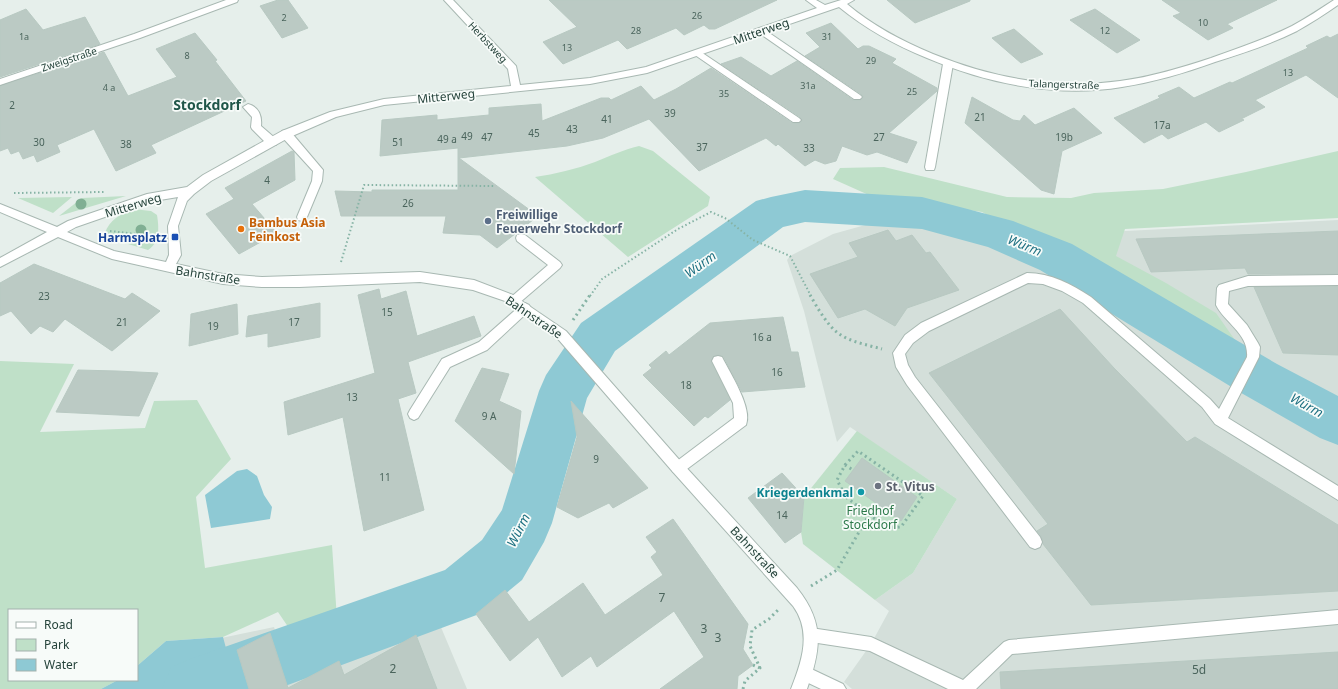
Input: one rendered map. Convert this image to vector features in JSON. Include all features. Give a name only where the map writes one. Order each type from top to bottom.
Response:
[{"type":"street","name":"Zweigstraße","points":[[0,82],[137,36],[234,0]]},
{"type":"street","name":"Herbstweg","points":[[448,0],[513,68],[516,89]]},
{"type":"street","points":[[810,0],[825,9]]},
{"type":"street","name":"Mitterweg","points":[[0,263],[72,224],[147,198],[190,191],[207,178],[286,134],[333,114],[384,102],[590,81],[647,70],[850,0]]},
{"type":"street","name":"Talangerstraße","points":[[840,4],[875,30],[948,64],[1008,80],[1042,86],[1080,87],[1109,86],[1197,65],[1244,49],[1295,28],[1338,1]]},
{"type":"street","points":[[762,31],[857,97]]},
{"type":"street","points":[[698,53],[796,120]]},
{"type":"street","points":[[930,167],[948,64]]},
{"type":"street","points":[[248,107],[257,116],[256,127],[272,142]]},
{"type":"street","points":[[286,134],[318,170],[317,181],[302,217]]},
{"type":"street","points":[[169,268],[174,255],[175,237],[173,226],[182,199],[190,191]]},
{"type":"street","name":"Bahnstraße","points":[[0,208],[112,255],[223,279],[262,282],[420,277],[474,285],[514,301],[562,335],[678,468],[794,596],[810,623],[812,645],[805,674],[799,689]]},
{"type":"street","points":[[514,301],[556,265],[521,238]]},
{"type":"street","points":[[1035,542],[995,492],[912,381],[902,367],[899,353],[909,339],[925,327],[1027,278],[1037,277],[1065,286],[1087,300],[1206,403],[1220,420],[1338,494]]},
{"type":"street","points":[[1220,420],[1253,357],[1254,347],[1243,329],[1222,305],[1223,288],[1248,281],[1338,280]]},
{"type":"street","points":[[414,414],[446,363],[483,346],[525,308]]},
{"type":"street","points":[[678,468],[741,421],[739,403],[718,361]]},
{"type":"street","points":[[811,635],[871,644],[966,689],[1009,648],[1338,617]]},
{"type":"street","points":[[805,674],[838,689]]},
{"type":"path","points":[[336,280],[364,185],[495,186]]},
{"type":"path","points":[[10,193],[109,192]]},
{"type":"path","points":[[562,335],[602,279],[678,229],[712,212],[725,218],[753,240],[790,256],[818,310],[838,333],[862,344],[899,353]]},
{"type":"path","points":[[104,230],[175,237]]},
{"type":"path","points":[[858,451],[923,496],[901,527],[890,528],[869,515],[846,497],[838,480],[845,465],[858,451]]},
{"type":"path","points":[[845,465],[853,470]]},
{"type":"path","points":[[794,596],[837,570],[869,515]]},
{"type":"path","points":[[760,668],[750,646],[752,630],[769,619]]},
{"type":"path","points":[[753,665],[760,668]]},
{"type":"path","points":[[744,689],[745,681],[760,668]]},
{"type":"shaded area","points":[[894,217],[1067,234],[1338,220],[1338,689],[852,689],[844,682],[871,644],[889,611],[875,600],[913,573],[957,499],[850,427],[837,442],[804,311],[787,260],[790,256],[833,234]]},
{"type":"shaded area","points":[[435,613],[467,689],[175,689],[164,650],[274,627],[282,652],[306,643],[314,671]]},
{"type":"green space","points":[[639,146],[653,151],[710,197],[708,206],[628,257],[535,177],[580,167]]},
{"type":"green space","points":[[1338,151],[1338,218],[1125,229],[1116,256],[1166,283],[1216,313],[1235,340],[1201,335],[982,212],[871,196],[833,179],[840,168],[884,167],[1007,197],[1071,198],[1094,193],[1163,189]]},
{"type":"green space","points":[[126,196],[59,216],[82,198]]},
{"type":"green space","points":[[72,197],[53,213],[18,198]]},
{"type":"green space","points":[[133,209],[151,211],[157,215],[157,239],[148,250],[108,238],[105,233],[112,221],[120,215]]},
{"type":"green space","points":[[0,361],[74,364],[40,432],[145,428],[154,401],[197,400],[231,459],[196,497],[205,568],[332,545],[337,619],[297,640],[278,612],[223,637],[166,641],[138,665],[138,609],[8,609],[8,681],[116,681],[101,689],[0,689]]},
{"type":"green space","name":"Friedhof Stockdorf","points":[[857,431],[957,499],[913,573],[875,600],[803,544],[801,532],[804,497]]},
{"type":"water","points":[[247,469],[257,476],[264,495],[272,507],[270,519],[211,528],[205,495],[237,471]]},
{"type":"water","points":[[223,637],[237,689],[101,689],[116,681],[138,681],[138,665],[166,641]]},
{"type":"building","points":[[278,0],[288,0],[308,28],[282,38],[260,6]]},
{"type":"building","points":[[549,0],[777,0],[715,29],[709,29],[704,25],[684,35],[676,28],[627,49],[618,40],[563,64],[543,42],[577,27]]},
{"type":"building","points":[[887,0],[970,0],[970,1],[915,23]]},
{"type":"building","points":[[1162,0],[1277,0],[1227,24],[1233,28],[1208,40],[1173,16],[1181,13]]},
{"type":"building","points":[[26,9],[43,30],[85,17],[100,44],[0,77],[0,20]]},
{"type":"building","points":[[1095,9],[1140,40],[1117,53],[1070,20]]},
{"type":"building","points":[[831,23],[858,49],[863,46],[869,46],[896,59],[892,63],[937,88],[937,91],[889,133],[917,142],[907,163],[877,152],[867,155],[842,146],[836,161],[825,164],[815,160],[805,166],[778,144],[776,146],[766,138],[699,171],[649,119],[603,138],[567,146],[459,158],[538,216],[497,248],[480,235],[443,233],[446,216],[341,216],[335,191],[372,192],[372,190],[458,190],[458,148],[380,156],[382,120],[437,115],[437,120],[489,115],[489,108],[541,104],[542,121],[601,98],[609,98],[611,100],[641,86],[654,100],[711,68],[792,123],[800,123],[802,120],[800,117],[721,64],[741,57],[771,76],[797,61],[853,100],[860,100],[864,97],[861,94],[805,56],[820,47],[806,33]]},
{"type":"building","points":[[1014,29],[1043,54],[1021,63],[992,38]]},
{"type":"building","points":[[195,33],[217,60],[215,61],[246,101],[151,145],[156,153],[116,171],[94,129],[57,145],[60,152],[37,162],[34,155],[23,159],[19,151],[11,154],[8,148],[0,151],[0,86],[104,52],[128,96],[177,77],[156,49]]},
{"type":"building","points":[[1338,34],[1338,98],[1306,75],[1255,100],[1265,107],[1241,119],[1244,120],[1219,132],[1206,122],[1168,139],[1162,134],[1144,143],[1114,118],[1160,98],[1158,96],[1179,87],[1194,98],[1230,82],[1232,83],[1308,48],[1306,46],[1327,36],[1330,38]]},
{"type":"building","points":[[972,97],[1013,120],[1020,121],[1024,115],[1035,125],[1074,108],[1102,133],[1062,151],[1054,194],[1041,190],[965,123]]},
{"type":"building","points":[[292,151],[294,152],[295,180],[252,204],[277,233],[239,254],[206,214],[234,199],[225,188]]},
{"type":"building","points":[[888,230],[896,241],[912,235],[926,253],[930,252],[959,290],[907,308],[895,326],[865,309],[838,318],[810,274],[858,257],[849,243]]},
{"type":"building","points":[[1338,231],[1338,274],[1248,274],[1245,268],[1151,272],[1136,239]]},
{"type":"building","points":[[34,264],[125,299],[132,293],[160,311],[112,351],[65,319],[53,332],[40,326],[31,334],[11,311],[0,316],[0,283]]},
{"type":"building","points":[[1338,286],[1338,355],[1283,353],[1254,287]]},
{"type":"building","points":[[379,289],[381,299],[406,291],[417,336],[474,316],[481,336],[408,362],[416,393],[398,399],[424,510],[364,531],[343,417],[288,435],[284,402],[375,373],[358,295]]},
{"type":"building","points":[[320,303],[320,337],[268,347],[268,333],[246,337],[248,316]]},
{"type":"building","points":[[237,304],[238,334],[189,346],[191,314]]},
{"type":"building","points":[[1060,309],[1114,368],[1187,442],[1195,437],[1338,525],[1338,591],[1091,605],[1043,544],[1041,536],[1037,531],[1048,524],[929,373]]},
{"type":"building","points":[[783,317],[791,352],[798,352],[805,387],[742,392],[723,356],[714,356],[711,362],[730,400],[708,418],[705,416],[694,426],[643,375],[652,368],[649,365],[666,351],[669,355],[710,323]]},
{"type":"building","points":[[482,368],[509,374],[499,401],[521,411],[514,474],[455,421]]},
{"type":"building","points":[[78,370],[158,373],[139,416],[56,412]]},
{"type":"building","points":[[571,401],[648,488],[613,508],[609,503],[578,518],[557,507],[577,437]]},
{"type":"building","name":"St. Vitus","points":[[862,458],[917,497],[901,521],[845,481]]},
{"type":"building","points":[[782,473],[804,497],[801,532],[785,543],[748,498]]},
{"type":"building","points":[[673,519],[748,624],[743,649],[753,665],[738,676],[737,689],[660,689],[704,657],[674,611],[597,667],[591,656],[562,677],[538,637],[510,661],[476,614],[505,590],[529,622],[583,583],[605,615],[663,575],[651,557],[657,552],[646,537]]},
{"type":"building","points":[[270,633],[288,688],[339,661],[344,675],[416,635],[437,689],[249,689],[237,650]]},
{"type":"building","points":[[1338,652],[1338,689],[1001,689],[1000,672]]},
{"type":"waterway","name":"Würm","points":[[193,689],[462,593],[502,560],[525,523],[564,391],[598,337],[771,213],[805,206],[922,213],[998,233],[1056,257],[1260,379],[1338,422]]},
{"type":"place","name":"Freiwillige Feuerwehr Stockdorf","points":[[488,221]]},
{"type":"place","name":"Bambus Asia Feinkost","points":[[241,229]]},
{"type":"place","name":"Harmsplatz","points":[[175,237]]},
{"type":"place","name":"St. Vitus","points":[[878,486]]},
{"type":"place","name":"Kriegerdenkmal","points":[[861,492]]},
{"type":"district","name":"Stockdorf","points":[[207,104]]}]
